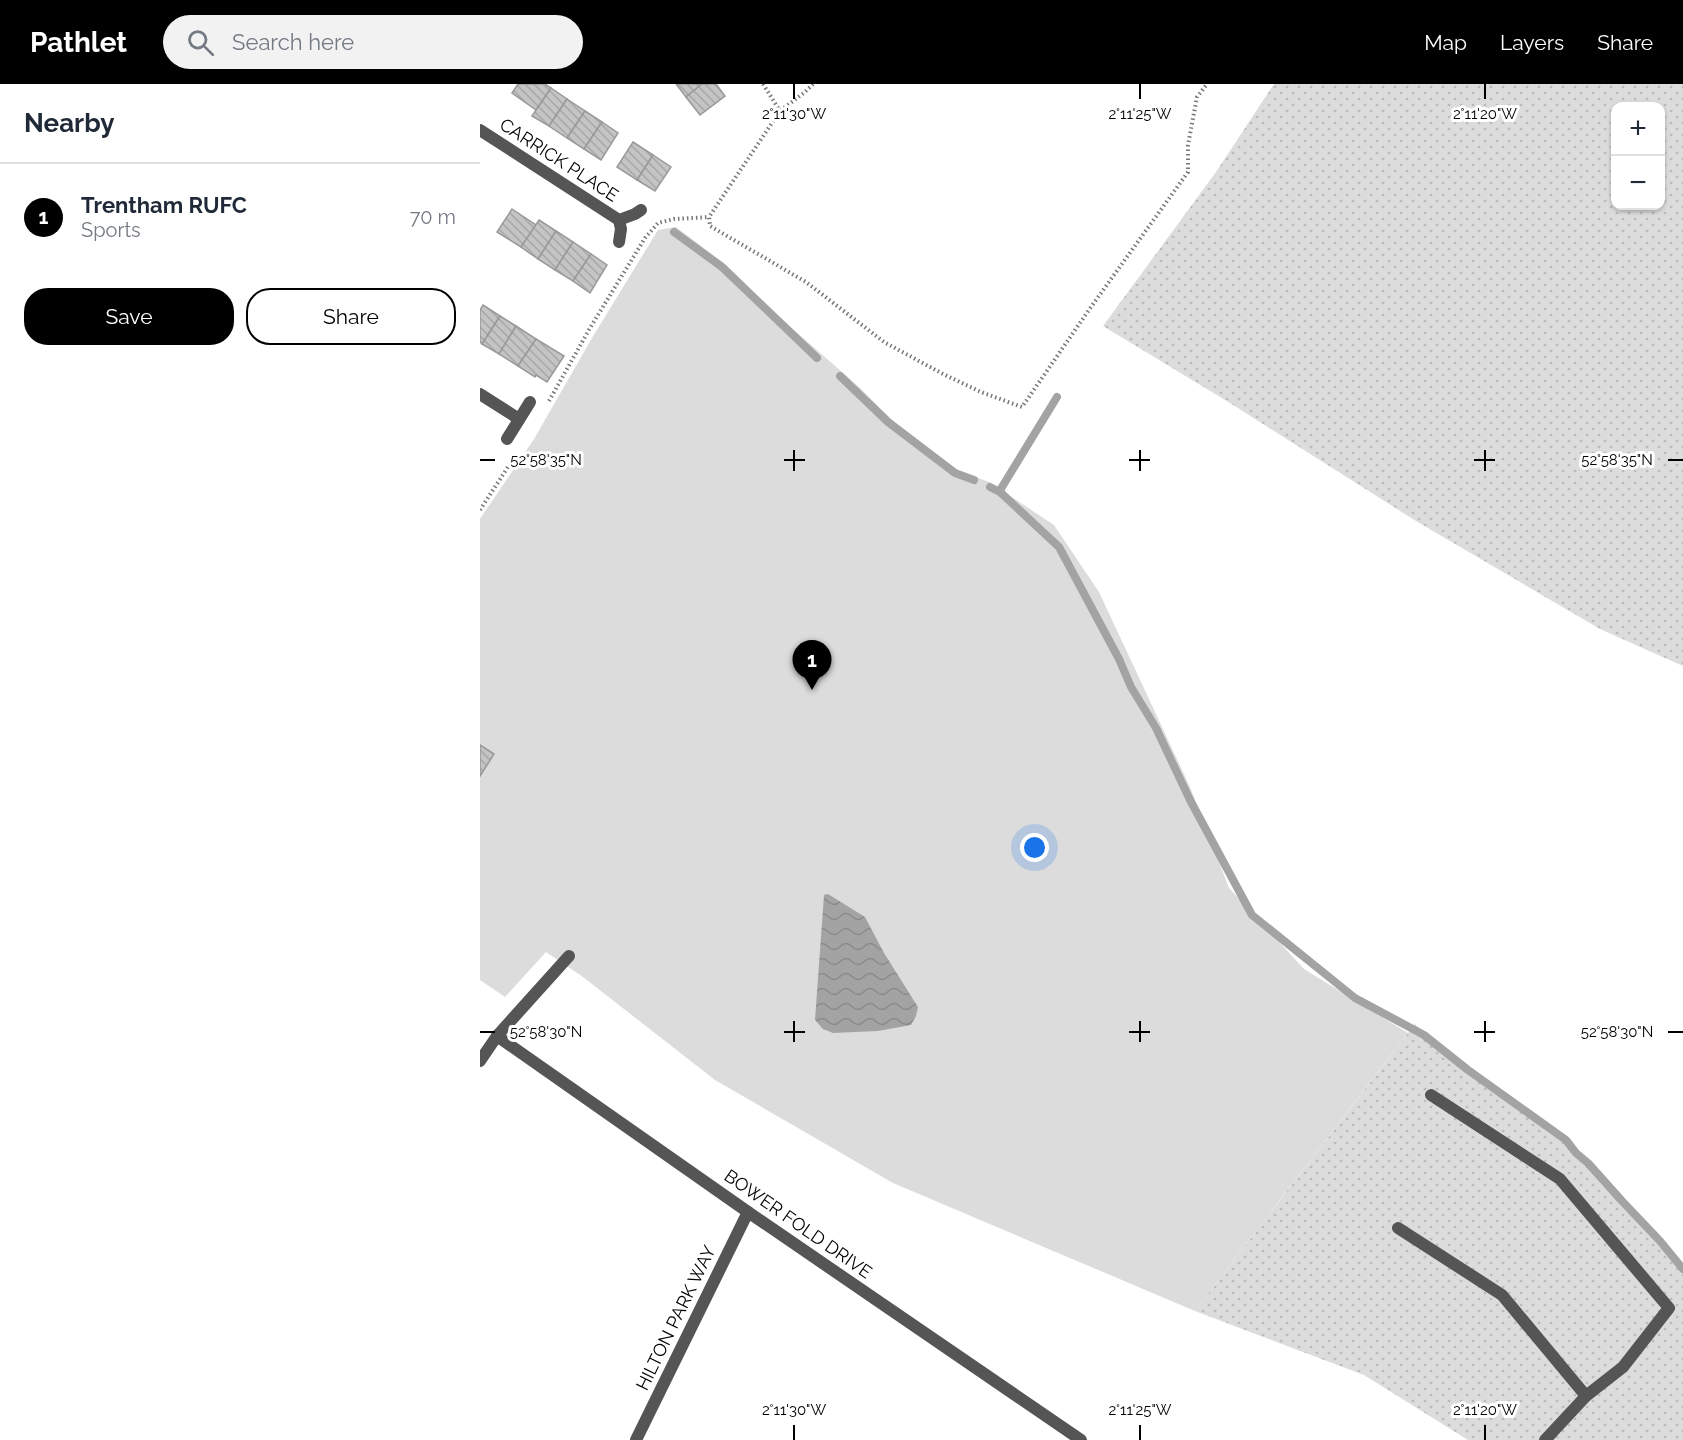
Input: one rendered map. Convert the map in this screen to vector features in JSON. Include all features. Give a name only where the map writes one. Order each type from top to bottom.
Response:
[{"type":"street","name":"CARRICK PLACE","points":[[480,129],[619,220],[621,229],[619,242]]},
{"type":"street","name":"CARRICK PLACE","points":[[619,220],[641,210]]},
{"type":"street","points":[[480,394],[519,419]]},
{"type":"street","points":[[507,439],[530,402]]},
{"type":"street","points":[[480,1062],[497,1036],[569,956]]},
{"type":"street","name":"BOWER FOLD DRIVE","points":[[497,1036],[748,1212],[1081,1440]]},
{"type":"street","points":[[1431,1095],[1560,1179],[1669,1308],[1623,1367],[1586,1396],[1545,1440]]},
{"type":"street","name":"HILTON PARK WAY","points":[[636,1440],[748,1212]]},
{"type":"street","points":[[1398,1228],[1502,1295],[1586,1396]]},
{"type":"path","points":[[763,84],[780,111]]},
{"type":"path","points":[[813,84],[805,93],[780,111],[709,217],[710,226],[806,282],[884,342],[981,392],[1022,407],[1188,172],[1188,145],[1197,97],[1207,84]]},
{"type":"path","points":[[544,408],[645,238],[658,223],[674,219],[709,217]]},
{"type":"path","points":[[480,510],[515,456]]},
{"type":"shaded area","points":[[1274,84],[1683,84],[1683,666],[1600,629],[1416,521],[1230,403],[1103,326],[1216,172]]},
{"type":"shaded area","points":[[676,227],[725,264],[778,316],[916,440],[954,469],[989,482],[1054,525],[1099,592],[1190,787],[1229,888],[1304,969],[1408,1033],[1195,1311],[893,1183],[715,1080],[583,977],[546,952],[505,997],[480,980],[480,519],[534,439],[658,230]]},
{"type":"shaded area","points":[[1415,1024],[1424,1035],[1468,1070],[1566,1140],[1683,1269],[1683,1440],[1468,1440],[1364,1375],[1195,1311]]},
{"type":"water","points":[[828,894],[865,917],[884,953],[918,1007],[911,1025],[878,1031],[833,1033],[823,1029],[815,1020],[824,895]]},
{"type":"building","points":[[518,84],[545,84],[551,88],[536,110],[512,93]]},
{"type":"building","points":[[676,84],[702,84],[686,97]]},
{"type":"building","points":[[702,84],[716,84],[725,96],[700,115],[686,97]]},
{"type":"building","points":[[551,88],[567,99],[549,126],[532,116]]},
{"type":"building","points":[[567,99],[585,111],[567,138],[549,126]]},
{"type":"building","points":[[585,111],[602,122],[584,149],[567,138]]},
{"type":"building","points":[[602,122],[618,133],[601,160],[584,149]]},
{"type":"building","points":[[633,142],[653,155],[637,180],[617,167]]},
{"type":"building","points":[[653,155],[671,167],[655,191],[637,180]]},
{"type":"building","points":[[512,209],[536,225],[521,247],[497,232]]},
{"type":"building","points":[[539,220],[556,231],[538,259],[521,247]]},
{"type":"building","points":[[556,231],[573,242],[555,270],[538,259]]},
{"type":"building","points":[[573,242],[591,254],[573,281],[555,270]]},
{"type":"building","points":[[591,254],[607,265],[590,293],[573,281]]},
{"type":"building","points":[[483,305],[500,316],[482,344],[480,342],[480,310]]},
{"type":"building","points":[[500,316],[516,326],[499,354],[482,344]]},
{"type":"building","points":[[516,326],[536,339],[518,366],[499,354]]},
{"type":"building","points":[[536,339],[564,356],[547,382],[518,366]]},
{"type":"building","points":[[480,745],[494,754],[480,776]]},
{"type":"waterway","points":[[674,232],[722,267],[817,358]]},
{"type":"waterway","points":[[840,376],[888,422],[955,473],[974,480]]},
{"type":"waterway","points":[[1000,492],[1057,397]]},
{"type":"waterway","points":[[990,487],[1000,492],[1059,547],[1119,659],[1131,687],[1156,728],[1190,800],[1252,915],[1355,998],[1424,1035],[1468,1070],[1566,1140],[1683,1269]]},
{"type":"place","name":"Trentham RUFC","points":[[812,690]]}]
